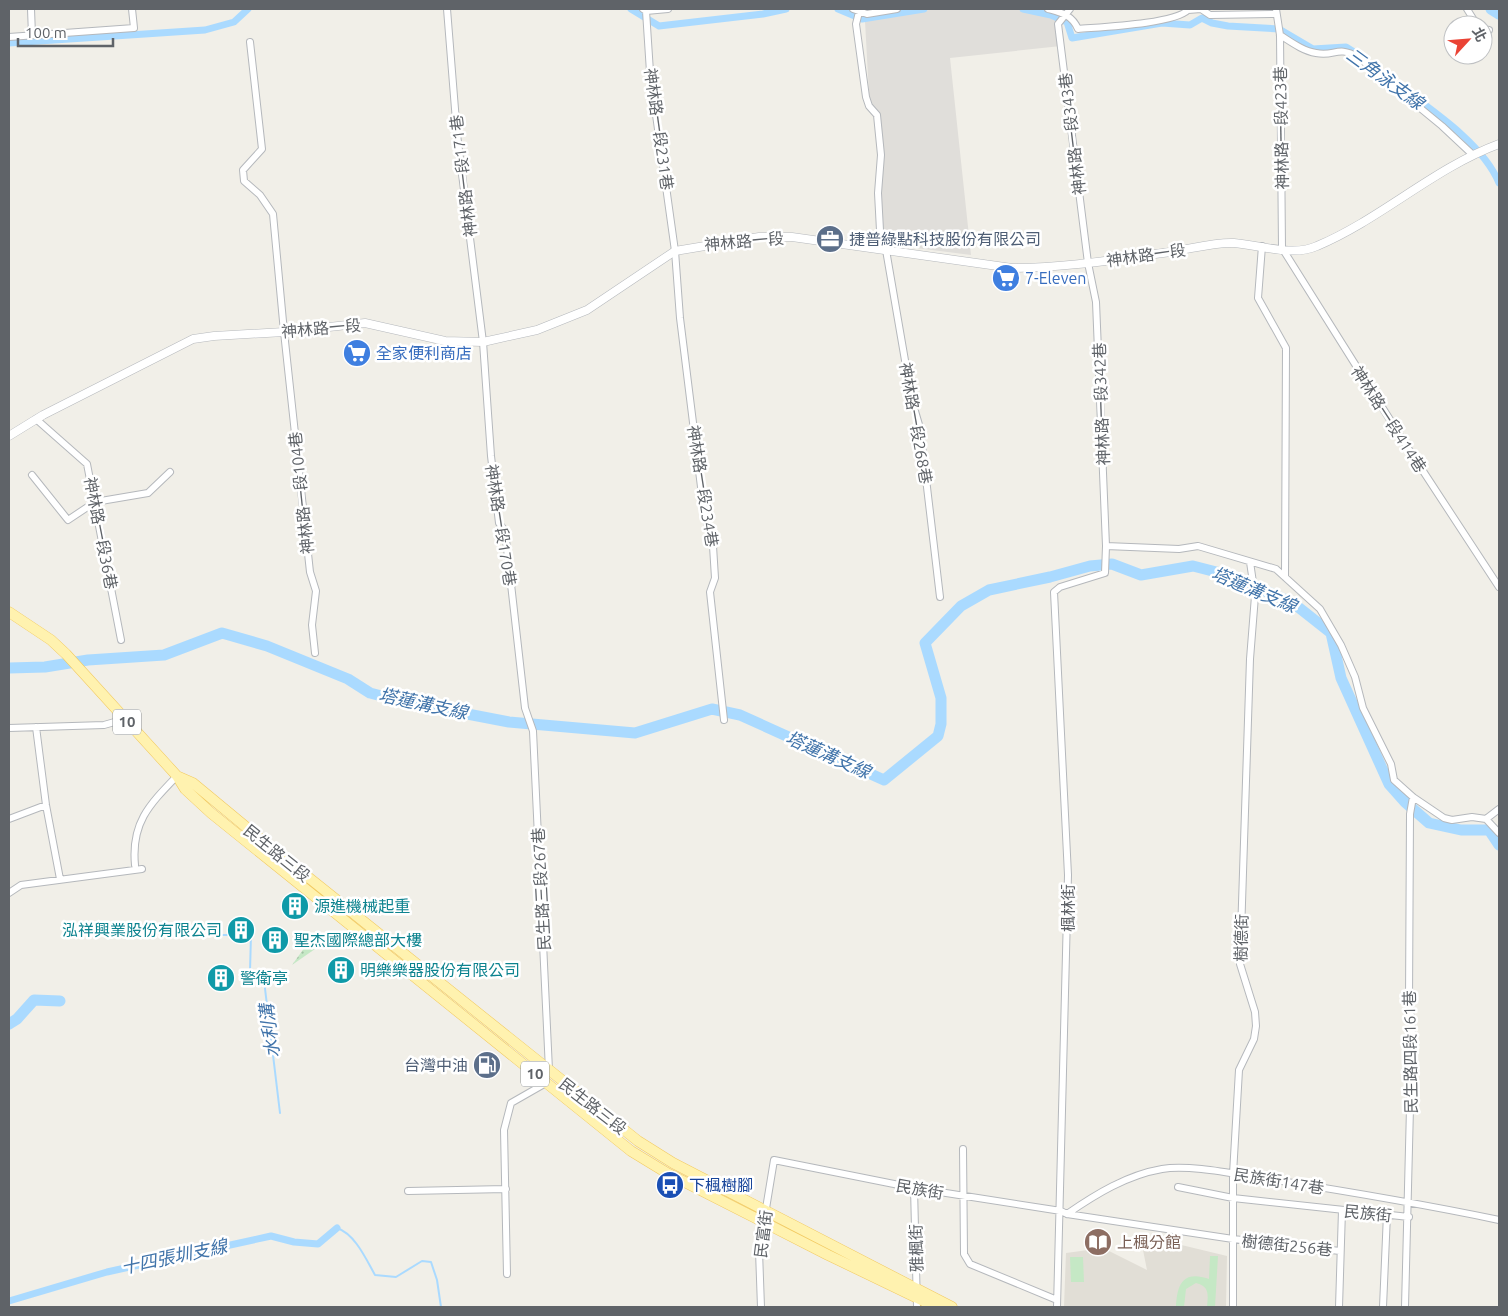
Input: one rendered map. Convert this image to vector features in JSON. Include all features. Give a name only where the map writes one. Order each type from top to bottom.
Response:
[{"type":"main road","name":"民生路三段","points":[[9,612],[51,640],[66,654],[177,776],[185,789],[211,813],[612,1136],[652,1164],[936,1307]]},
{"type":"main road","name":"民生路三段","points":[[177,776],[193,783],[621,1129],[658,1154],[766,1210],[917,1298],[952,1307]]},
{"type":"street","points":[[31,9],[32,35]]},
{"type":"street","points":[[9,37],[134,28],[132,9]]},
{"type":"street","name":"神林路一段171巷","points":[[447,9],[457,134],[483,342]]},
{"type":"street","points":[[644,10],[668,9]]},
{"type":"street","points":[[856,10],[874,14],[897,9]]},
{"type":"street","points":[[1048,9],[1068,11],[1078,29],[1143,23],[1182,16],[1188,10],[1201,9],[1210,15],[1276,11]]},
{"type":"street","name":"神林路一段231巷","points":[[644,10],[650,72],[675,250]]},
{"type":"street","name":"神林路一段268巷","points":[[856,10],[856,24],[866,98],[869,106],[877,115],[881,155],[878,193],[884,250],[912,401],[920,428],[940,597]]},
{"type":"street","name":"神林路一段343巷","points":[[1068,11],[1058,24],[1088,263]]},
{"type":"street","name":"神林路一段423巷","points":[[1276,11],[1280,35],[1282,248]]},
{"type":"street","points":[[1280,35],[1296,46],[1316,54],[1346,50],[1358,57],[1442,126],[1473,155]]},
{"type":"street","name":"神林路一段104巷","points":[[250,42],[262,149],[243,170],[244,181],[260,195],[273,214],[310,572],[316,591],[312,625],[315,653]]},
{"type":"street","name":"神林路一段","points":[[9,436],[36,419],[193,339],[365,323],[445,341],[483,342],[537,330],[588,310],[675,250],[759,236],[792,237],[1012,268],[1040,268],[1088,263],[1232,243],[1302,251],[1316,247],[1473,155],[1499,144]]},
{"type":"street","points":[[1262,246],[1258,298],[1286,348],[1286,577]]},
{"type":"street","name":"神林路一段414巷","points":[[1282,248],[1404,442],[1499,587]]},
{"type":"street","name":"神林路一段234巷","points":[[675,250],[680,318],[704,511],[713,546],[715,578],[710,592],[724,720]]},
{"type":"street","name":"神林路一段342巷","points":[[1088,263],[1096,302],[1106,546]]},
{"type":"street","name":"神林路一段170巷","points":[[483,342],[491,456],[499,523],[505,531],[524,708]]},
{"type":"street","name":"神林路一段36巷","points":[[36,419],[87,464],[96,502],[121,640]]},
{"type":"street","points":[[32,475],[68,520],[96,502],[148,493],[170,472]]},
{"type":"street","points":[[1106,546],[1179,548],[1198,546],[1276,570],[1286,577],[1320,609],[1341,644],[1355,677],[1363,708],[1391,764],[1394,780],[1413,797],[1444,818],[1452,820],[1472,817],[1486,819],[1499,833]]},
{"type":"street","name":"楓林街","points":[[1057,1304],[1064,1213],[1068,875],[1054,592],[1060,587],[1105,573],[1106,546]]},
{"type":"street","name":"樹德街","points":[[1233,1307],[1232,1174],[1238,1070],[1254,1038],[1256,1026],[1254,1012],[1240,964],[1250,659],[1255,596],[1250,562]]},
{"type":"street","name":"民生路三段267巷","points":[[524,708],[533,731],[549,1071]]},
{"type":"street","points":[[9,728],[104,725],[125,719]]},
{"type":"street","points":[[36,727],[46,805],[60,879]]},
{"type":"street","points":[[135,866],[133,844],[143,815],[177,776]]},
{"type":"street","name":"民生路四段161巷","points":[[1405,1307],[1410,1201],[1412,1028],[1409,1000],[1410,814],[1413,797]]},
{"type":"street","points":[[9,819],[46,805]]},
{"type":"street","points":[[1486,819],[1499,809]]},
{"type":"street","points":[[9,893],[21,885],[142,869]]},
{"type":"street","points":[[507,1274],[504,1130],[511,1103],[546,1083]]},
{"type":"street","points":[[963,1149],[964,1254],[970,1264],[1057,1304]]},
{"type":"street","name":"民族街","points":[[774,1160],[964,1197],[1233,1239]]},
{"type":"street","name":"民富街","points":[[761,1307],[759,1251],[762,1221],[766,1210],[774,1160]]},
{"type":"street","name":"民族街147巷","points":[[1064,1213],[1125,1180],[1161,1169],[1175,1167],[1410,1201],[1499,1220]]},
{"type":"street","name":"民族街","points":[[1178,1187],[1233,1198],[1409,1217]]},
{"type":"street","name":"雅楓街","points":[[914,1188],[917,1298]]},
{"type":"street","points":[[408,1191],[506,1189]]},
{"type":"street","points":[[1339,1307],[1342,1210]]},
{"type":"street","points":[[1382,1307],[1387,1214]]},
{"type":"street","name":"樹德街256巷","points":[[1233,1239],[1340,1251]]},
{"type":"shaded area","points":[[935,9],[1021,9],[1058,16],[1061,46],[950,58],[971,255],[885,244],[879,190],[882,186],[878,119],[870,113],[865,21]]},
{"type":"shaded area","points":[[1140,1235],[1227,1256],[1226,1307],[1064,1307],[1066,1253],[1103,1248],[1147,1270]]},
{"type":"green space","points":[[315,933],[317,934],[315,949],[292,965]]},
{"type":"green space","points":[[1210,1256],[1218,1256],[1215,1307],[1207,1307],[1208,1295],[1206,1289],[1201,1284],[1196,1283],[1186,1289],[1184,1307],[1176,1307],[1178,1292],[1183,1281],[1193,1276],[1209,1279]]},
{"type":"green space","points":[[1070,1257],[1083,1257],[1084,1282],[1071,1282]]},
{"type":"waterway","name":"三角泳支線","points":[[9,43],[205,30],[234,22],[248,9]]},
{"type":"waterway","name":"三角泳支線","points":[[631,9],[659,26],[763,14],[786,9]]},
{"type":"waterway","name":"三角泳支線","points":[[838,9],[862,19],[924,9]]},
{"type":"waterway","name":"三角泳支線","points":[[1023,9],[1051,15],[1067,22],[1072,38],[1162,23],[1190,25],[1202,18],[1212,23],[1228,26],[1279,29],[1313,49],[1346,47],[1362,57]]},
{"type":"waterway","points":[[1491,9],[1499,14]]},
{"type":"waterway","name":"三角泳支線","points":[[1382,73],[1431,109],[1464,137],[1478,151],[1499,183]]},
{"type":"waterway","name":"塔蓮溝支線","points":[[9,668],[45,667],[88,660],[164,655],[222,633],[267,646],[348,679],[370,693],[405,702],[509,722],[635,733],[712,709],[740,715],[884,780],[938,736],[941,724],[941,698],[925,643],[961,606],[989,590],[1090,566],[1112,564],[1141,575],[1193,566],[1228,575],[1293,603],[1331,633],[1341,678],[1389,784],[1405,802],[1429,823],[1461,830],[1489,830],[1499,845]]},
{"type":"waterway","name":"水利溝","points":[[215,935],[251,935],[250,971],[263,972],[280,1113]]},
{"type":"waterway","points":[[9,1024],[17,1019],[34,1000],[60,1001]]},
{"type":"waterway","points":[[337,1228],[355,1241],[375,1275],[396,1277],[422,1261],[431,1262],[437,1280],[441,1307]]},
{"type":"waterway","name":"十四張圳支線","points":[[9,1301],[107,1272],[271,1236],[294,1242],[318,1244],[337,1228]]},
{"type":"place","name":"捷普綠點科技股份有限公司","points":[[830,239]]},
{"type":"place","name":"7-Eleven","points":[[1006,278]]},
{"type":"place","name":"全家便利商店","points":[[357,353]]},
{"type":"place","name":"源進機械起重","points":[[295,906]]},
{"type":"place","name":"泓祥興業股份有限公司","points":[[241,930]]},
{"type":"place","name":"聖杰國際總部大樓","points":[[275,940]]},
{"type":"place","name":"明樂樂器股份有限公司","points":[[341,970]]},
{"type":"place","name":"警衛亭","points":[[221,978]]},
{"type":"place","name":"台灣中油","points":[[487,1065]]},
{"type":"place","name":"下楓樹腳","points":[[670,1185]]},
{"type":"place","name":"上楓分館","points":[[1098,1242]]}]
